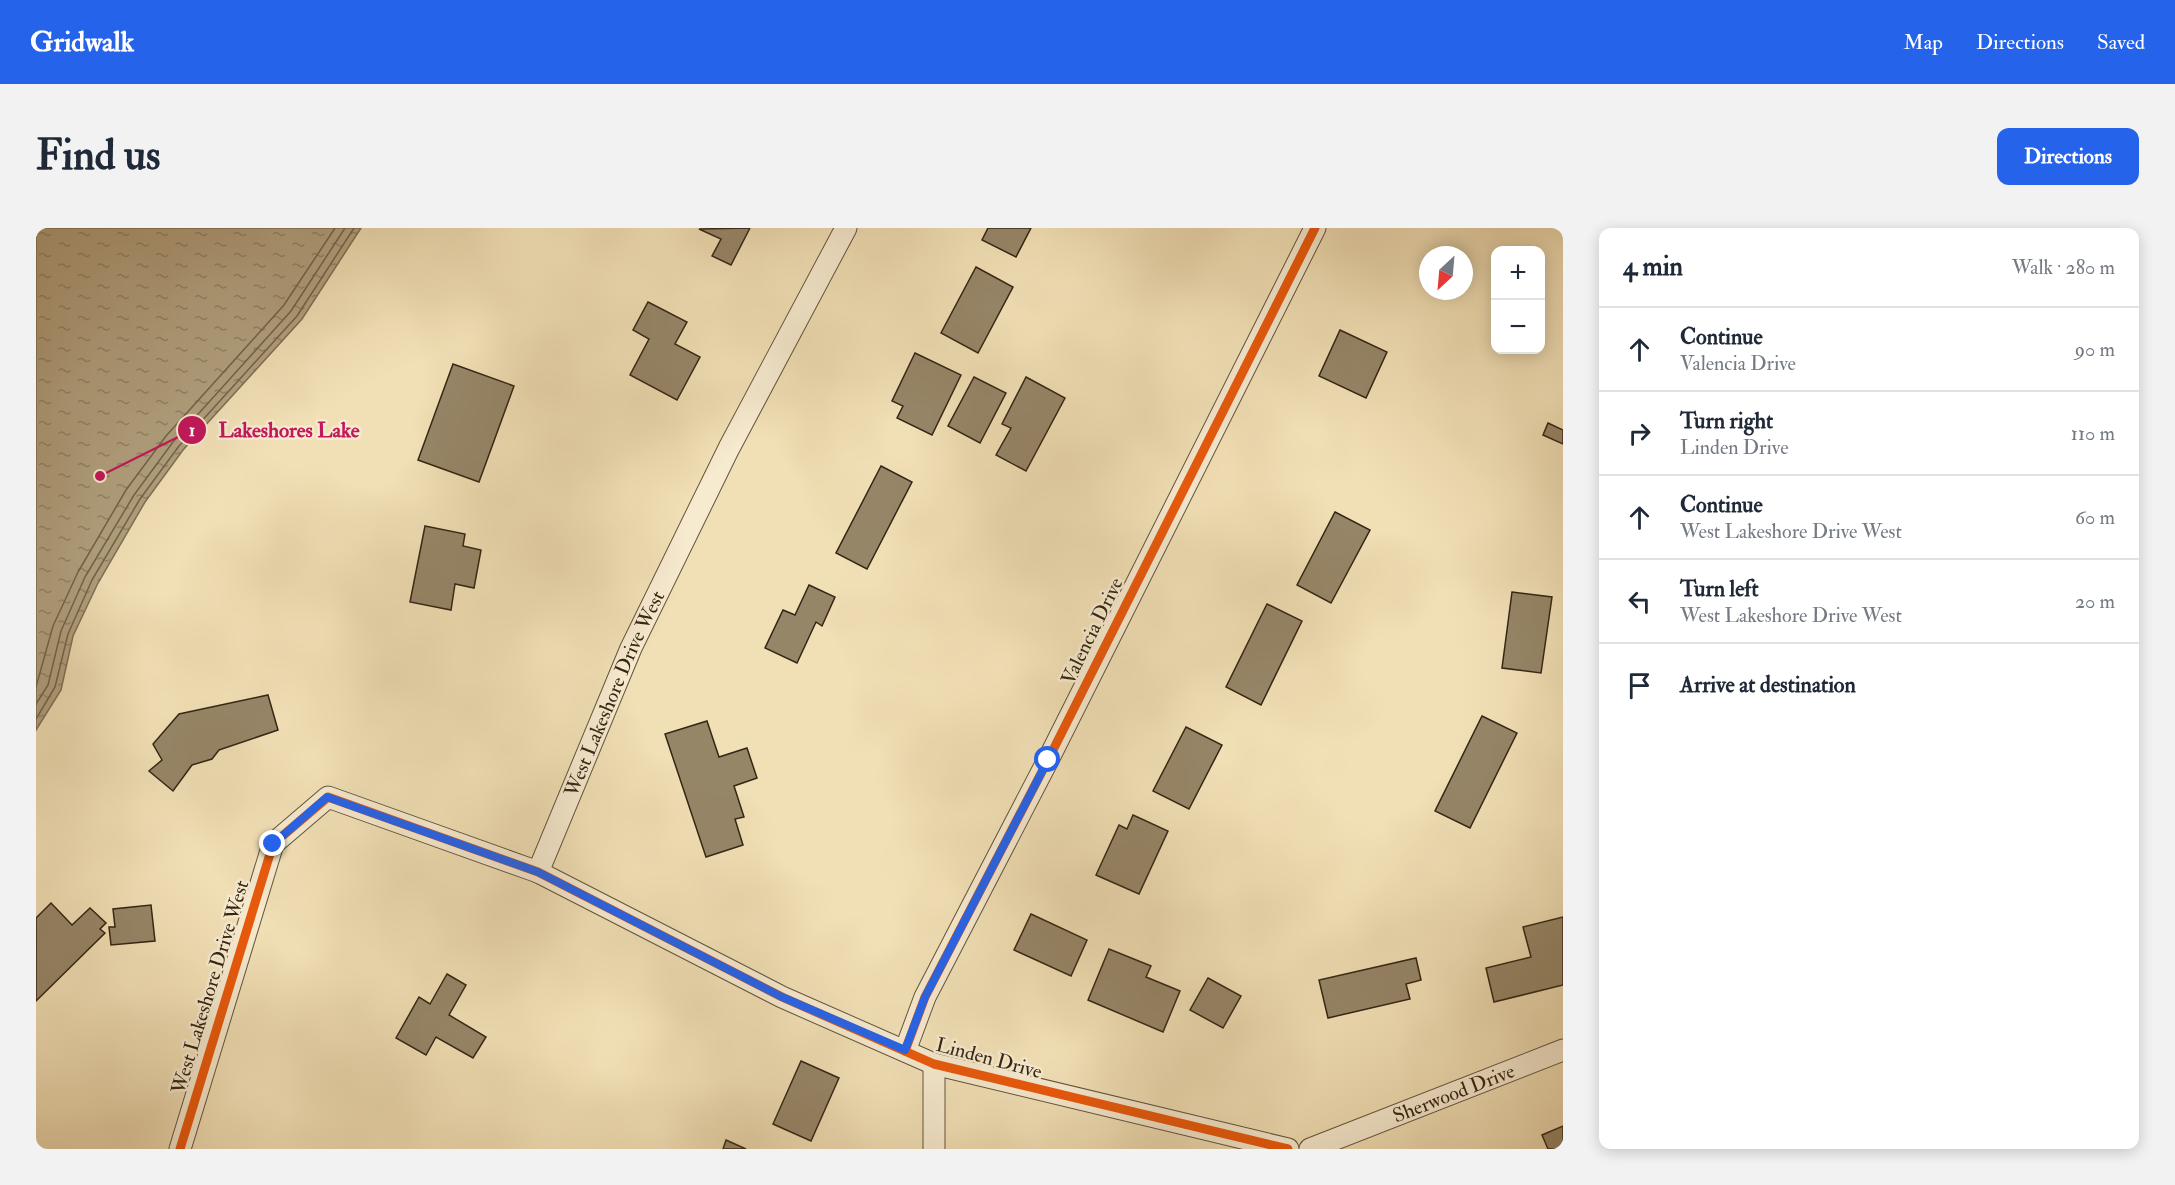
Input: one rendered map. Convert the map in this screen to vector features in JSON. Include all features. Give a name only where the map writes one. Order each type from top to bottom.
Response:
[{"type":"street","name":"West Lakeshore Drive West","points":[[180,1149],[273,844],[327,797],[538,872],[631,648],[729,448],[846,228]]},
{"type":"street","name":"Valencia Drive","points":[[905,1050],[925,997],[1048,760],[1315,228]]},
{"type":"street","name":"Linden Drive","points":[[538,872],[782,997],[934,1064],[1288,1149]]},
{"type":"street","name":"Sherwood Drive","points":[[1310,1149],[1563,1050]]},
{"type":"street","points":[[934,1064],[934,1149]]},
{"type":"water","points":[[36,228],[361,228],[302,319],[183,450],[145,502],[98,583],[73,636],[61,690],[36,730]]},
{"type":"building","points":[[750,228],[731,265],[712,256],[721,239],[699,229]]},
{"type":"building","points":[[988,228],[1031,228],[1016,257],[982,240]]},
{"type":"building","points":[[976,267],[1013,287],[978,353],[941,333]]},
{"type":"building","points":[[648,302],[687,322],[675,344],[700,357],[677,400],[630,375],[649,339],[633,330]]},
{"type":"building","points":[[1340,330],[1387,352],[1366,398],[1319,376]]},
{"type":"building","points":[[915,353],[961,375],[932,435],[897,418],[903,406],[892,401]]},
{"type":"building","points":[[453,364],[514,386],[479,482],[418,460]]},
{"type":"building","points":[[974,377],[1006,393],[980,443],[948,426]]},
{"type":"building","points":[[1026,377],[1065,398],[1026,471],[996,455],[1011,428],[1002,424]]},
{"type":"building","points":[[1548,423],[1563,430],[1563,444],[1543,435]]},
{"type":"building","points":[[881,466],[912,482],[867,569],[836,553]]},
{"type":"building","points":[[1335,512],[1370,530],[1331,603],[1297,585]]},
{"type":"building","points":[[425,526],[465,534],[463,546],[481,550],[474,588],[455,584],[451,610],[410,602]]},
{"type":"building","points":[[809,585],[835,597],[822,626],[816,622],[797,663],[765,648],[783,610],[795,615]]},
{"type":"building","points":[[1512,592],[1552,597],[1541,673],[1502,668]]},
{"type":"building","points":[[1267,604],[1302,621],[1261,705],[1226,687]]},
{"type":"building","points":[[268,695],[278,730],[219,750],[212,759],[192,765],[173,791],[149,771],[162,760],[153,744],[179,714]]},
{"type":"building","points":[[1482,716],[1517,733],[1470,828],[1435,811]]},
{"type":"building","points":[[707,721],[719,757],[747,748],[757,778],[734,786],[744,817],[735,819],[743,845],[706,857],[665,734]]},
{"type":"building","points":[[1186,727],[1222,745],[1189,809],[1153,791]]},
{"type":"building","points":[[1133,815],[1168,831],[1139,894],[1096,875],[1119,825],[1127,829]]},
{"type":"building","points":[[51,903],[72,925],[90,908],[106,923],[100,929],[105,933],[36,1001],[36,918]]},
{"type":"building","points":[[151,905],[155,941],[111,945],[109,927],[115,927],[113,909]]},
{"type":"building","points":[[1031,914],[1087,940],[1071,976],[1014,950]]},
{"type":"building","points":[[1563,917],[1563,985],[1494,1002],[1486,968],[1531,957],[1523,927]]},
{"type":"building","points":[[1109,949],[1151,966],[1146,977],[1180,991],[1163,1032],[1088,1000]]},
{"type":"building","points":[[1416,958],[1421,980],[1406,984],[1410,999],[1328,1018],[1319,980]]},
{"type":"building","points":[[447,974],[466,985],[449,1015],[486,1037],[473,1058],[436,1037],[426,1055],[396,1038],[419,997],[430,1004]]},
{"type":"building","points":[[1208,978],[1241,996],[1223,1028],[1190,1010]]},
{"type":"building","points":[[801,1061],[839,1078],[811,1141],[773,1124]]},
{"type":"building","points":[[1563,1126],[1563,1149],[1548,1149],[1542,1135]]},
{"type":"building","points":[[726,1140],[746,1149],[723,1149]]},
{"type":"cycle path","points":[[905,1051],[925,997],[1048,760],[1315,228]]},
{"type":"cycle path","points":[[180,1149],[273,844],[328,797],[538,872],[782,997],[934,1064],[1288,1149]]},
{"type":"place","name":"Lakeshores Lake","points":[[100,476]]},
{"type":"route","points":[[273,844],[327,797],[538,872],[782,997],[905,1050],[925,997],[1048,760]]}]
